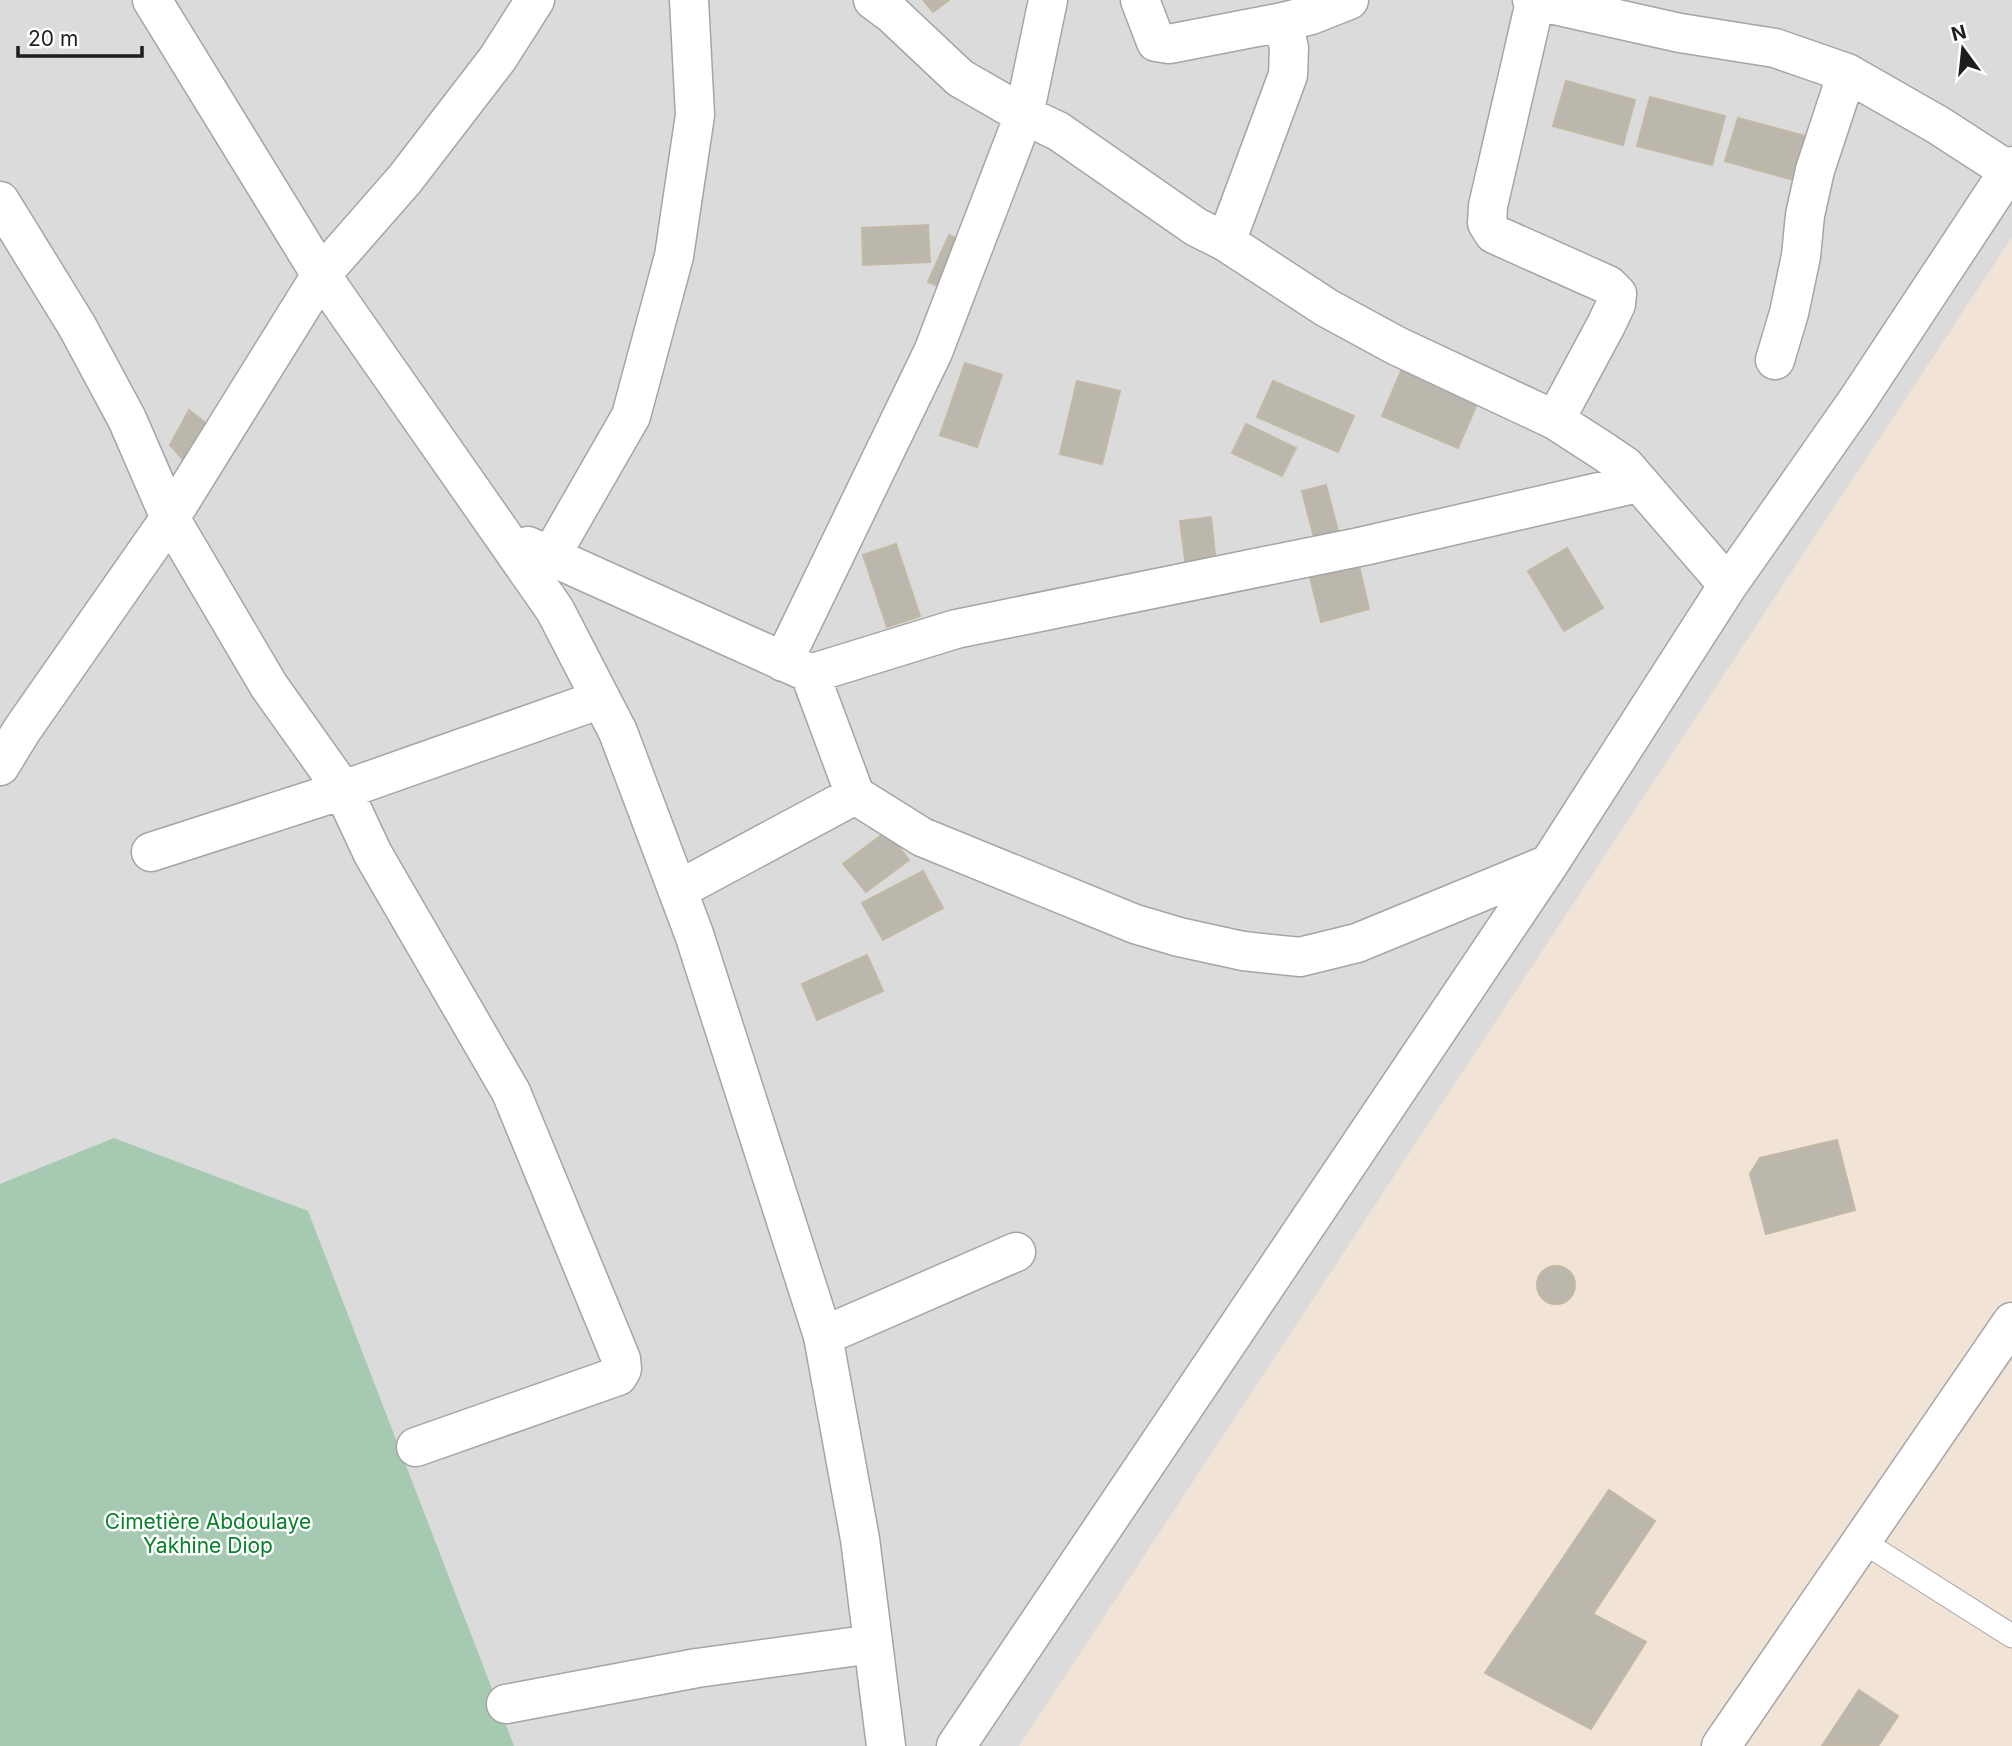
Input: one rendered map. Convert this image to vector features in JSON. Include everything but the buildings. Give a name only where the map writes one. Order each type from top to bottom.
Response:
[{"type":"street","points":[[152,0],[321,275],[555,610],[618,732],[678,890],[823,1336],[860,1539],[886,1746]]},
{"type":"street","points":[[0,766],[22,730],[170,518],[321,275],[414,168],[498,58],[535,0]]},
{"type":"street","points":[[550,557],[631,416],[674,256],[695,115],[689,0]]},
{"type":"street","points":[[873,0],[892,14],[960,78],[1024,115],[1058,131],[1196,227],[1226,242],[1326,308],[1385,340],[1555,420],[1625,467],[1728,585]]},
{"type":"street","points":[[1048,0],[1024,115],[933,352],[797,668],[855,795],[922,837],[1135,924],[1242,951],[1300,957],[1357,943],[1549,864]]},
{"type":"street","points":[[1140,0],[1156,42],[1169,44],[1283,22],[1311,15],[1349,0]]},
{"type":"street","points":[[956,1746],[1549,864],[1728,585],[1857,401],[2010,169],[1847,73],[1775,48],[1681,33],[1533,1],[1488,206],[1487,223],[1494,234],[1608,285],[1616,294],[1616,304],[1555,420]]},
{"type":"street","points":[[1226,242],[1287,75],[1289,48],[1283,22]]},
{"type":"street","points":[[1775,360],[1789,313],[1801,256],[1805,215],[1815,170],[1847,73]]},
{"type":"street","points":[[0,201],[76,326],[127,419],[170,518],[269,686],[343,790],[373,854],[512,1092],[621,1359],[622,1369],[618,1376],[416,1447]]},
{"type":"street","points":[[501,534],[797,668],[956,629],[1364,546],[1638,483]]},
{"type":"street","points":[[151,852],[343,790],[601,699]]},
{"type":"street","points":[[678,890],[855,795]]},
{"type":"street","points":[[823,1336],[1016,1252]]},
{"type":"street","points":[[1721,1746],[2012,1322]]},
{"type":"street","points":[[506,1704],[697,1668],[873,1644]]},
{"type":"lane","points":[[1862,1541],[2012,1636]]},
{"type":"shaded area","points":[[0,0],[2012,0],[2012,1746],[0,1746]]},
{"type":"shaded area","points":[[2012,237],[2012,1746],[1019,1746]]},
{"type":"green space","name":"Cimetière Abdoulaye Yakhine Diop","points":[[114,1138],[308,1211],[514,1746],[0,1746],[0,1184]]}]
